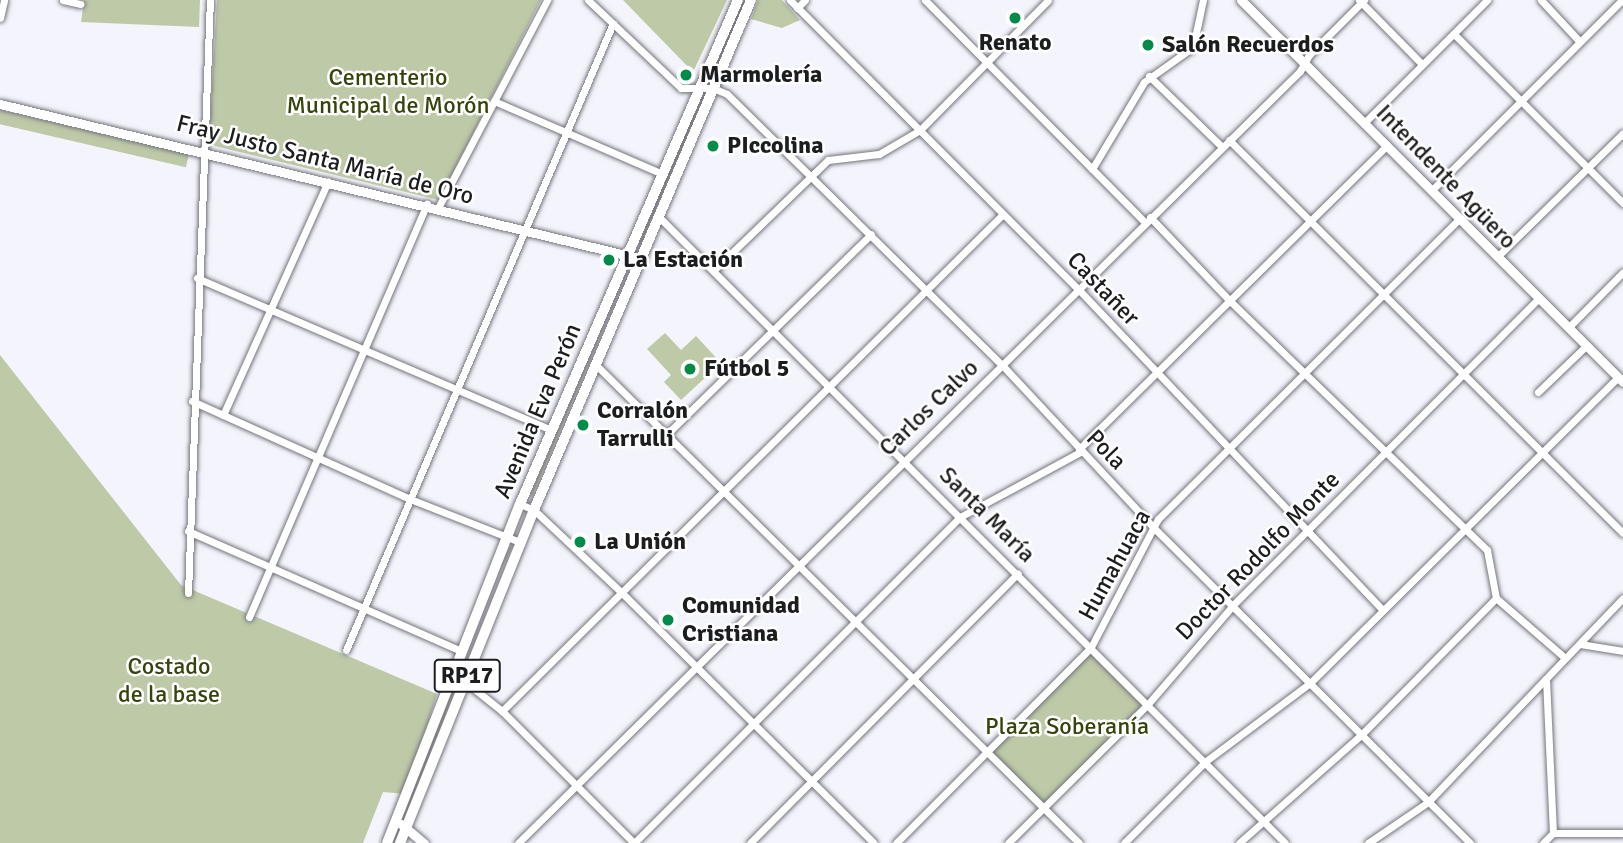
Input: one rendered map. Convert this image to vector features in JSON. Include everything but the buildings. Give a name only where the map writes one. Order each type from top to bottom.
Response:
[{"type":"main road","name":"Avenida Eva Perón","points":[[387,843],[520,503],[738,0]]},
{"type":"main road","name":"Avenida Eva Perón","points":[[400,843],[520,542],[751,0]]},
{"type":"street","points":[[0,18],[4,0]]},
{"type":"street","points":[[63,0],[80,4]]},
{"type":"street","points":[[188,593],[192,401],[210,0]]},
{"type":"street","points":[[439,206],[547,0]]},
{"type":"street","points":[[588,0],[681,88],[713,88]]},
{"type":"street","name":"Castañer","points":[[790,0],[1079,290],[1383,610]]},
{"type":"street","points":[[797,8],[805,0]]},
{"type":"street","points":[[925,0],[1093,169],[1148,219],[1490,553],[1496,598],[1565,659]]},
{"type":"street","points":[[715,269],[811,175],[836,157],[888,151],[919,130],[1048,0]]},
{"type":"street","points":[[1093,169],[1149,76],[1193,47],[1203,0]]},
{"type":"street","name":"Intendente Agüero","points":[[1243,0],[1620,379]]},
{"type":"street","points":[[1541,0],[1580,42]]},
{"type":"street","points":[[1432,190],[1622,0]]},
{"type":"street","points":[[1362,1],[1422,64]]},
{"type":"street","name":"Carlos Calvo","points":[[518,843],[798,562],[1079,290],[1305,63],[1362,1]]},
{"type":"street","points":[[1365,122],[1485,1]]},
{"type":"street","points":[[346,650],[454,390],[613,23]]},
{"type":"street","points":[[1454,34],[1623,204]]},
{"type":"street","points":[[1149,76],[1222,147]]},
{"type":"street","name":"Pola","points":[[713,88],[727,94],[871,234],[1002,365],[1153,527],[1234,604],[1470,843]]},
{"type":"street","points":[[494,101],[663,174]]},
{"type":"street","name":"Fray Justo Santa María de Oro","points":[[0,104],[204,149],[439,206],[640,259]]},
{"type":"street","points":[[1498,256],[1623,133]]},
{"type":"street","points":[[1229,140],[1623,533]]},
{"type":"street","points":[[453,672],[502,710],[634,843],[960,517],[1080,450],[1387,145]]},
{"type":"street","points":[[223,415],[328,181]]},
{"type":"street","points":[[248,617],[427,204]]},
{"type":"street","points":[[502,710],[1002,215]]},
{"type":"street","name":"Santa María","points":[[659,217],[774,327],[1285,843]]},
{"type":"street","name":"Humahuaca","points":[[896,843],[1091,647],[1153,527],[1460,218]]},
{"type":"street","points":[[668,433],[871,234]]},
{"type":"street","points":[[1568,328],[1623,272]]},
{"type":"street","points":[[197,278],[551,430]]},
{"type":"street","name":"Doctor Rodolfo Monte","points":[[1009,843],[1148,704],[1234,604],[1538,299]]},
{"type":"street","points":[[1538,392],[1586,346]]},
{"type":"street","points":[[595,364],[668,433],[1079,843]]},
{"type":"street","points":[[1124,843],[1206,761],[1310,683],[1542,452],[1620,379]]},
{"type":"street","points":[[192,401],[410,499],[520,542]]},
{"type":"street","points":[[520,503],[534,510],[621,592],[874,843]]},
{"type":"street","points":[[188,531],[461,651]]},
{"type":"street","points":[[750,843],[1018,573]]},
{"type":"street","points":[[1239,843],[1263,819],[1362,735],[1496,598]]},
{"type":"street","points":[[1368,843],[1428,802],[1623,598]]},
{"type":"street","points":[[1580,644],[1623,650]]},
{"type":"street","points":[[1546,679],[1553,833]]},
{"type":"street","points":[[395,821],[407,826],[424,843]]},
{"type":"street","points":[[1543,843],[1553,833],[1623,834]]},
{"type":"green space","points":[[84,0],[200,0],[199,27],[81,22]]},
{"type":"green space","name":"Cementerio Municipal de Morón","points":[[217,0],[541,0],[439,200],[215,146],[209,139]]},
{"type":"green space","points":[[623,0],[727,0],[693,72]]},
{"type":"green space","points":[[758,0],[782,0],[800,20],[782,28],[751,19]]},
{"type":"green space","points":[[0,110],[189,154],[186,167],[0,124]]},
{"type":"green space","points":[[695,111],[697,113],[640,245],[638,244]]},
{"type":"green space","points":[[631,262],[532,496],[530,495]]},
{"type":"green space","name":"Fútbol 5","points":[[665,333],[681,350],[696,336],[721,363],[681,400],[664,382],[671,375],[647,349]]},
{"type":"green space","name":"Costado de la base","points":[[0,355],[181,585],[437,694],[406,794],[383,792],[363,843],[0,843]]},
{"type":"green space","points":[[510,547],[512,548],[455,660]]},
{"type":"green space","name":"Plaza Soberanía","points":[[1091,647],[1148,704],[1044,809],[986,752]]},
{"type":"green space","points":[[451,689],[454,690],[407,811]]},
{"type":"place","name":"Renato","points":[[1015,18]]},
{"type":"place","name":"Salón Recuerdos","points":[[1148,45]]},
{"type":"place","name":"Marmolería","points":[[686,75]]},
{"type":"place","name":"PIccolina","points":[[713,146]]},
{"type":"place","name":"La Estación","points":[[609,260]]},
{"type":"place","name":"Fútbol 5","points":[[690,369]]},
{"type":"place","name":"Corralón Tarrulli","points":[[583,425]]},
{"type":"place","name":"La Unión","points":[[580,542]]},
{"type":"place","name":"Comunidad Cristiana","points":[[668,620]]}]
